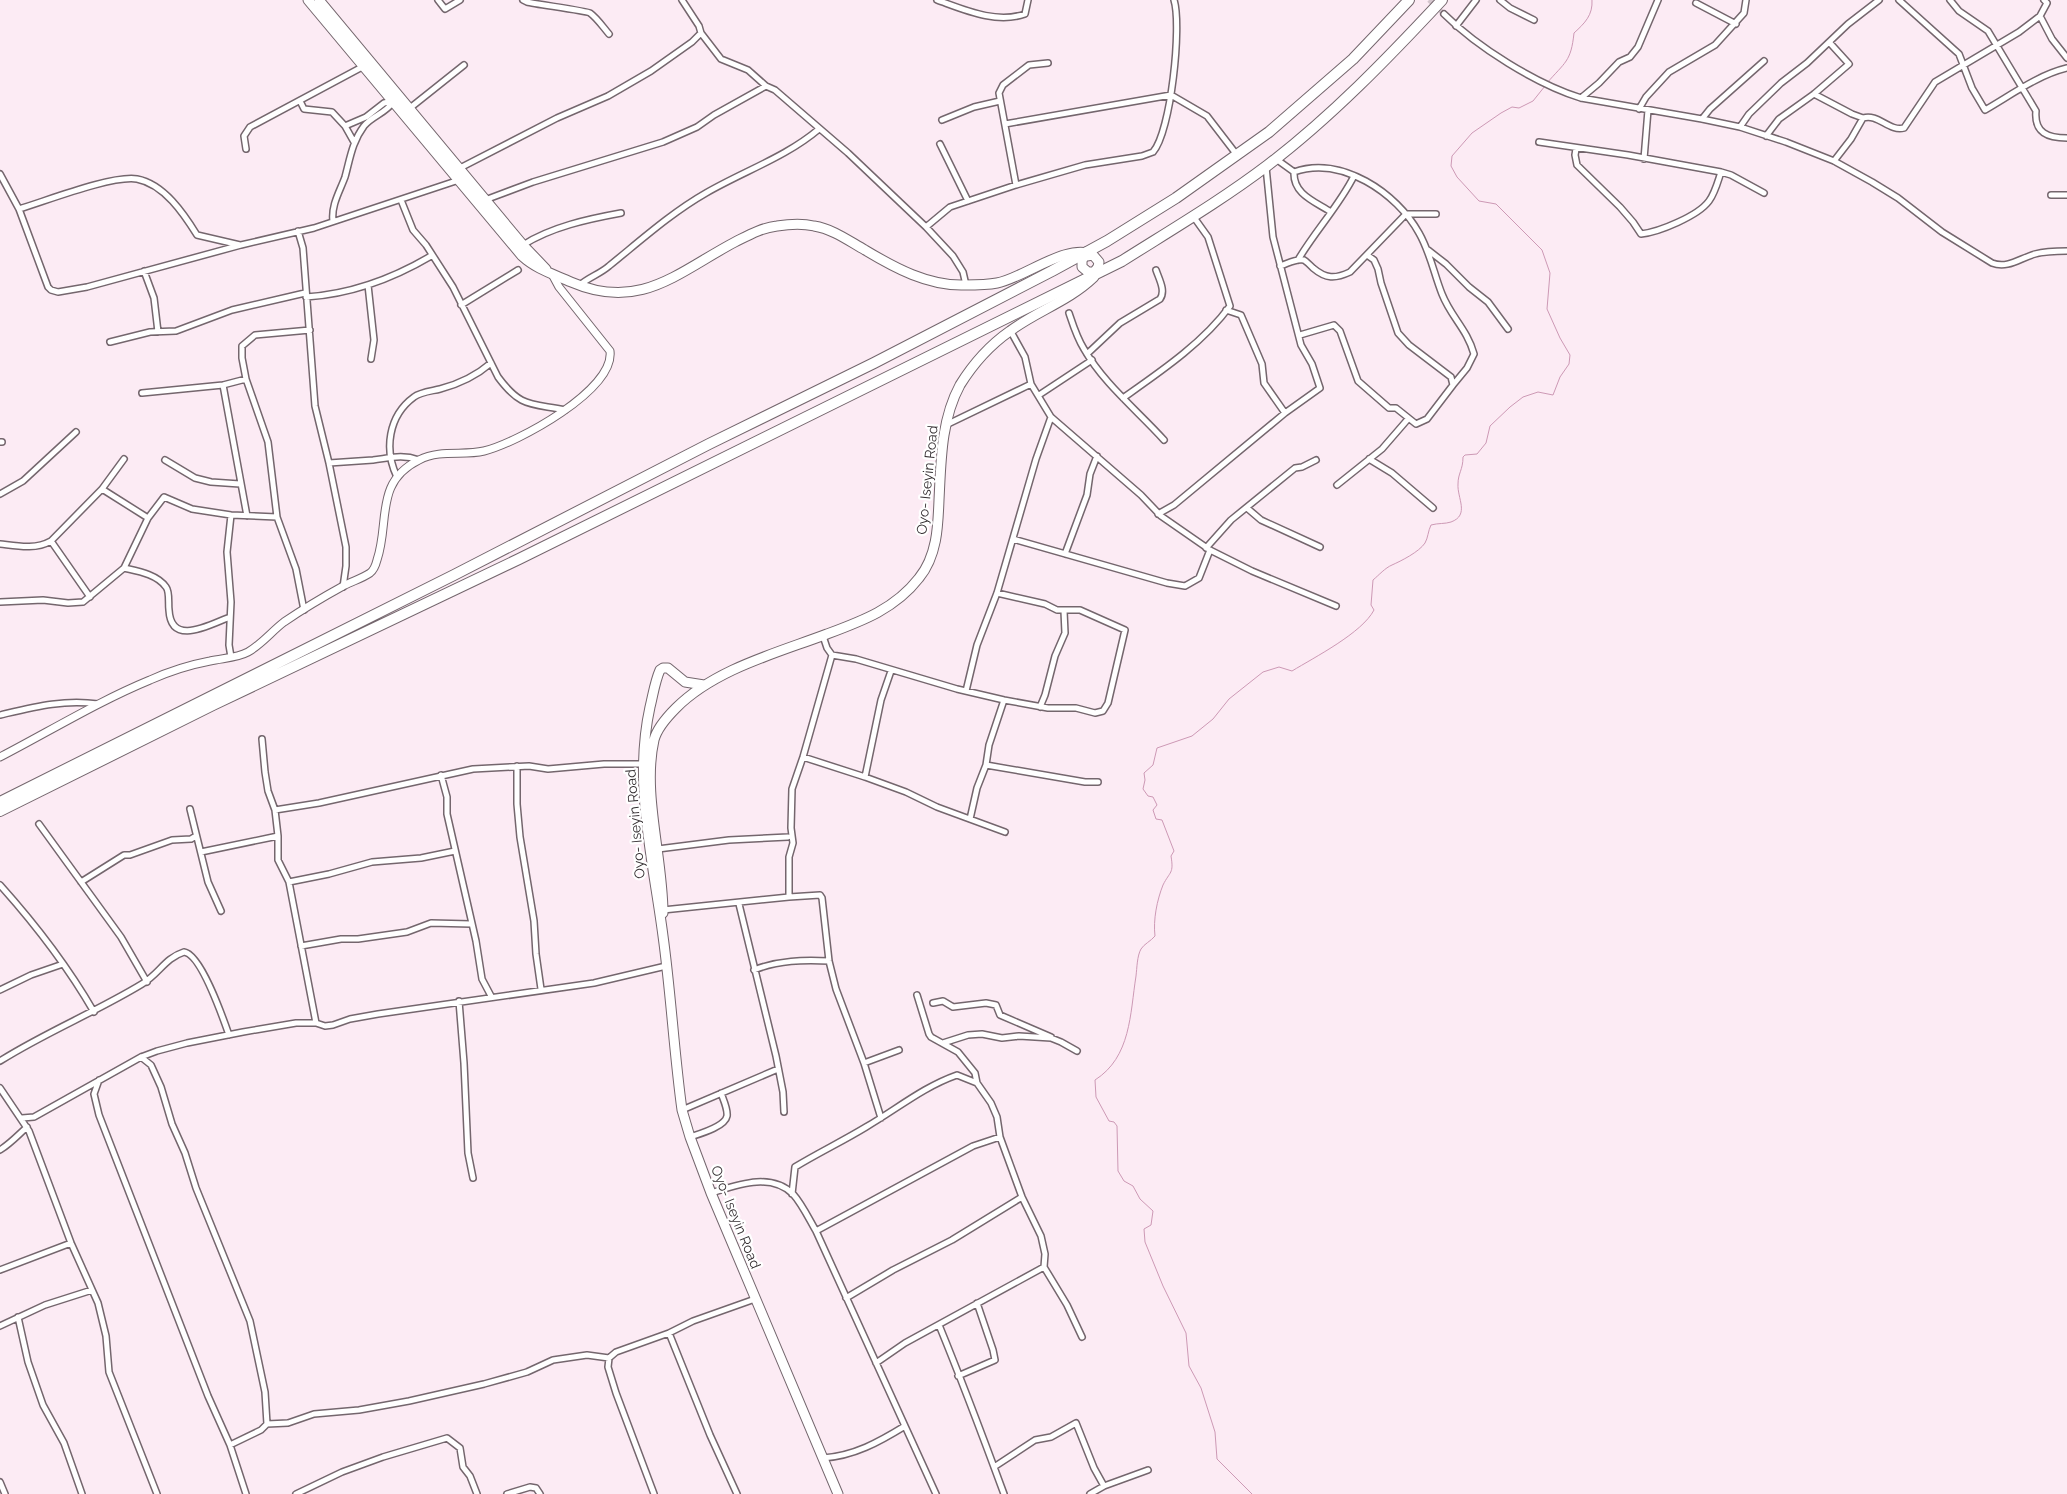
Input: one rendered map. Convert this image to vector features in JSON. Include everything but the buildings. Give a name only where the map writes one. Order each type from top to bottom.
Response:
[{"type":"highway","points":[[0,811],[213,704],[519,559],[1085,264],[1153,213],[1238,156],[1269,132],[1353,59],[1409,0]]},
{"type":"highway","points":[[0,802],[445,580],[709,444],[874,363],[1085,264],[1122,261],[1193,216],[1275,159],[1392,53],[1442,0]]},
{"type":"main road","points":[[308,0],[364,66],[397,99],[410,108],[523,245],[552,274]]},
{"type":"main road","points":[[319,0],[459,180],[522,256],[531,265],[580,286],[609,292],[647,289],[676,277],[759,230],[795,224],[815,226],[835,233],[892,266],[940,284],[966,285],[998,282],[1085,264]]},
{"type":"main road","name":"Oyo- Iseyin Road","points":[[663,936],[664,910],[651,781],[655,737],[668,715],[687,697],[704,685],[731,671],[879,613],[898,600],[921,576],[929,562],[938,527],[945,425],[960,386],[976,361],[1010,330],[1079,290],[1085,264]]},
{"type":"main road","name":"Oyo- Iseyin Road","points":[[704,685],[685,682],[668,668],[660,670],[646,724],[642,764],[647,831],[663,936],[682,1110],[711,1193],[754,1299],[838,1494]]},
{"type":"street","points":[[438,0],[445,9],[460,0]]},
{"type":"street","points":[[523,0],[585,11],[590,13],[609,34]]},
{"type":"street","points":[[682,0],[699,26],[701,33],[721,59],[748,70],[848,153],[926,226],[953,256],[963,272],[966,285]]},
{"type":"street","points":[[937,0],[978,14],[996,17],[1018,17],[1025,14],[1028,0]]},
{"type":"street","points":[[926,226],[950,207],[1016,185],[1085,165],[1142,156],[1154,152],[1162,133],[1171,95],[1177,29],[1177,12],[1174,0]]},
{"type":"street","points":[[1456,26],[1476,0]]},
{"type":"street","points":[[1500,0],[1510,8],[1534,20]]},
{"type":"street","points":[[1581,98],[1600,83],[1619,62],[1630,57],[1638,47],[1658,0]]},
{"type":"street","points":[[1639,109],[1646,97],[1669,72],[1716,44],[1736,24],[1744,13],[1746,0]]},
{"type":"street","points":[[1740,127],[1749,114],[1848,24],[1879,0]]},
{"type":"street","points":[[1900,0],[1959,54],[1972,88],[1986,110],[2056,70],[2067,68]]},
{"type":"street","points":[[1950,0],[1959,11],[1988,31],[2036,111],[2035,121],[2043,132],[2051,138],[2067,138]]},
{"type":"street","points":[[1814,94],[1852,114],[1863,118],[1872,117],[1899,129],[1904,128],[1935,82],[2019,32],[2040,16],[2047,3],[2044,0]]},
{"type":"street","points":[[1696,3],[1736,24]]},
{"type":"street","points":[[1444,14],[1456,26],[1502,57],[1543,82],[1581,98],[1740,127],[1786,142],[1834,161],[1898,198],[1942,232],[1992,264],[2007,265],[2041,253],[2054,250],[2067,251]]},
{"type":"street","points":[[2040,16],[2052,39],[2067,58]]},
{"type":"street","points":[[460,168],[557,118],[608,96],[651,71],[692,42],[701,33]]},
{"type":"street","points":[[1766,136],[1779,119],[1814,94],[1849,64],[1829,42]]},
{"type":"street","points":[[1702,119],[1710,109],[1764,60]]},
{"type":"street","points":[[1016,185],[999,93],[1003,85],[1029,65],[1048,63]]},
{"type":"street","points":[[410,108],[464,64]]},
{"type":"street","points":[[246,149],[244,136],[250,127],[364,66]]},
{"type":"street","points":[[485,200],[532,182],[663,142],[697,127],[714,115],[766,86]]},
{"type":"street","points":[[1006,124],[1171,95],[1207,116],[1238,156]]},
{"type":"street","points":[[345,126],[366,117],[384,103],[397,99]]},
{"type":"street","points":[[333,221],[332,211],[345,176],[354,142],[367,123],[389,108],[397,99]]},
{"type":"street","points":[[942,120],[974,107],[1000,100]]},
{"type":"street","points":[[300,101],[304,109],[332,112],[345,126],[354,142]]},
{"type":"street","points":[[1644,159],[1648,110]]},
{"type":"street","points":[[1834,161],[1851,139],[1863,118]]},
{"type":"street","points":[[580,286],[589,278],[601,272],[646,234],[705,193],[804,142],[819,129]]},
{"type":"street","points":[[1539,142],[1721,172],[1731,175],[1764,193]]},
{"type":"street","points":[[940,144],[968,202]]},
{"type":"street","points":[[1576,149],[1577,165],[1620,207],[1641,234],[1652,233],[1701,210],[1710,200],[1721,172]]},
{"type":"street","points":[[1275,159],[1294,172]]},
{"type":"street","points":[[1158,514],[1174,505],[1285,412],[1320,388],[1312,364],[1301,345],[1300,335],[1280,266],[1269,214],[1266,166]]},
{"type":"street","points":[[1294,172],[1305,168],[1335,169],[1354,176],[1378,188],[1406,214],[1419,233],[1427,250],[1442,296],[1470,339],[1474,354],[1467,368],[1427,419],[1416,424],[1396,408],[1389,408],[1358,381],[1340,331],[1334,325],[1300,335]]},
{"type":"street","points":[[1294,172],[1294,182],[1298,190],[1331,212]]},
{"type":"street","points":[[0,174],[19,209],[51,290],[58,292],[87,287],[298,231],[401,200],[459,180]]},
{"type":"street","points":[[1298,260],[1344,196],[1354,176]]},
{"type":"street","points":[[19,209],[102,184],[126,179],[138,179],[149,183],[162,192],[180,210],[197,235],[240,245]]},
{"type":"street","points":[[2051,195],[2067,195]]},
{"type":"street","points":[[401,200],[413,230],[442,270],[498,377],[518,399],[528,404],[565,410]]},
{"type":"street","points":[[523,245],[544,234],[568,226],[620,213]]},
{"type":"street","points":[[1280,266],[1298,260],[1305,261],[1322,275],[1332,278],[1350,272],[1406,214],[1436,214]]},
{"type":"street","points":[[1123,398],[1193,344],[1230,306],[1208,237],[1193,216]]},
{"type":"street","points":[[298,231],[303,248],[315,406],[330,463],[346,547],[343,587]]},
{"type":"street","points":[[1427,250],[1446,264],[1469,287],[1488,302],[1508,329]]},
{"type":"street","points":[[1367,255],[1374,260],[1378,269],[1398,333],[1409,345],[1451,377],[1453,385]]},
{"type":"street","points":[[110,342],[150,332],[184,329],[232,310],[368,285],[393,277],[431,256]]},
{"type":"street","points":[[462,305],[518,270]]},
{"type":"street","points":[[1087,354],[1120,323],[1160,299],[1162,289],[1156,270]]},
{"type":"street","points":[[144,271],[154,298],[158,332]]},
{"type":"street","points":[[0,757],[99,704],[150,680],[183,667],[248,652],[283,622],[370,573],[375,566],[380,552],[386,501],[390,488],[397,477],[419,460],[450,452],[484,451],[531,432],[565,410],[604,374],[611,358],[610,351],[559,287],[552,274]]},
{"type":"street","points":[[368,285],[374,340],[371,359]]},
{"type":"street","points":[[1226,310],[1242,315],[1262,364],[1264,383],[1285,412]]},
{"type":"street","points":[[1068,313],[1087,354],[1110,385],[1164,440]]},
{"type":"street","points":[[304,610],[296,569],[277,517],[265,430],[246,379],[242,346],[255,335],[310,330]]},
{"type":"street","points":[[1010,330],[1025,357],[1031,384],[1051,417],[1141,495],[1158,514],[1208,549],[1252,572],[1336,606]]},
{"type":"street","points":[[1039,395],[1092,360]]},
{"type":"street","points":[[397,477],[389,457],[389,441],[393,423],[402,409],[414,396],[443,388],[474,376],[491,363]]},
{"type":"street","points":[[142,393],[223,385],[246,379]]},
{"type":"street","points":[[948,424],[1031,384]]},
{"type":"street","points":[[223,385],[247,516]]},
{"type":"street","points":[[966,691],[977,645],[997,593],[1036,458],[1051,417]]},
{"type":"street","points":[[1337,485],[1382,449],[1408,419]]},
{"type":"street","points":[[0,494],[23,481],[76,432]]},
{"type":"street","points":[[330,463],[407,456],[419,460]]},
{"type":"street","points":[[1065,554],[1087,494],[1090,474],[1097,456]]},
{"type":"street","points":[[0,544],[29,547],[44,545],[51,541],[102,489],[124,459]]},
{"type":"street","points":[[1369,459],[1392,473],[1433,508]]},
{"type":"street","points":[[165,460],[195,478],[211,482],[240,484]]},
{"type":"street","points":[[1013,539],[1129,574],[1185,586],[1199,578],[1208,549],[1231,520],[1295,468],[1302,467],[1316,460]]},
{"type":"street","points":[[102,489],[148,518]]},
{"type":"street","points":[[0,602],[43,600],[83,602],[124,568],[148,518],[164,497],[192,508],[231,515],[277,517]]},
{"type":"street","points":[[1247,508],[1261,520],[1320,547]]},
{"type":"street","points":[[231,515],[227,552],[231,602],[229,645],[231,657]]},
{"type":"street","points":[[51,541],[90,597]]},
{"type":"street","points":[[124,568],[146,574],[166,586],[168,590],[169,621],[176,629],[185,631],[198,629],[230,617]]},
{"type":"street","points":[[823,636],[827,648],[832,655],[856,659],[966,691],[1040,707],[1076,708],[1095,713],[1103,711],[1108,703],[1125,630],[1122,627],[1080,610],[1058,610],[1045,604],[997,593]]},
{"type":"street","points":[[1040,707],[1055,656],[1065,633],[1064,611]]},
{"type":"street","points":[[788,897],[789,857],[793,843],[791,828],[792,789],[832,655]]},
{"type":"street","points":[[865,777],[881,700],[891,670]]},
{"type":"street","points":[[970,819],[977,788],[986,765],[989,745],[1004,700]]},
{"type":"street","points":[[0,714],[78,701],[99,704]]},
{"type":"street","points":[[262,739],[268,791],[275,810],[278,860],[289,882],[316,1022]]},
{"type":"street","points":[[803,757],[865,777],[1005,832]]},
{"type":"street","points":[[275,810],[319,804],[473,769],[529,766],[548,769],[604,764],[642,764]]},
{"type":"street","points":[[986,765],[1086,782],[1098,782]]},
{"type":"street","points":[[517,766],[517,804],[520,837],[534,921],[541,989]]},
{"type":"street","points":[[441,775],[447,797],[447,814],[482,979],[491,996]]},
{"type":"street","points":[[190,808],[208,882],[221,911]]},
{"type":"street","points":[[38,824],[121,938],[147,982]]},
{"type":"street","points":[[81,882],[124,855],[130,855],[172,840],[191,839],[196,836]]},
{"type":"street","points":[[201,852],[278,836]]},
{"type":"street","points":[[658,849],[729,840],[788,836]]},
{"type":"street","points":[[289,882],[329,874],[372,862],[421,858],[455,851]]},
{"type":"street","points":[[0,885],[63,964],[94,1012]]},
{"type":"street","points":[[664,910],[820,895],[822,898],[829,961],[836,988],[864,1062],[881,1118]]},
{"type":"street","points":[[739,904],[783,1092],[784,1112]]},
{"type":"street","points":[[301,946],[341,939],[358,939],[407,932],[431,922],[471,924]]},
{"type":"street","points":[[0,1061],[147,982],[154,977],[168,959],[184,952],[188,952],[214,994],[229,1034]]},
{"type":"street","points":[[754,970],[766,965],[800,960],[829,961]]},
{"type":"street","points":[[0,990],[31,975],[63,964]]},
{"type":"street","points":[[22,1118],[34,1117],[141,1057],[157,1051],[229,1034],[296,1023],[316,1022],[324,1026],[333,1026],[350,1019],[459,1001],[594,983],[666,966]]},
{"type":"street","points":[[917,995],[929,1034],[958,1052],[974,1073],[977,1083],[991,1103],[997,1117],[1000,1137],[1022,1197],[1041,1236],[1045,1254],[1044,1267],[1067,1305],[1082,1336]]},
{"type":"street","points":[[459,1001],[468,1153],[473,1178]]},
{"type":"street","points":[[933,1003],[943,1001],[953,1007],[986,1003],[996,1005],[1000,1015],[1037,1030],[1077,1051]]},
{"type":"street","points":[[943,1043],[968,1035],[982,1034],[1002,1038],[1019,1036],[1058,1040]]},
{"type":"street","points":[[864,1062],[899,1050]]},
{"type":"street","points":[[151,1064],[157,1051]]},
{"type":"street","points":[[141,1057],[151,1064],[162,1087],[172,1124],[185,1153],[196,1188],[250,1321],[265,1392],[266,1424],[261,1430],[230,1445]]},
{"type":"street","points":[[682,1110],[778,1069]]},
{"type":"street","points":[[792,1194],[795,1167],[881,1118],[939,1082],[957,1075],[977,1083]]},
{"type":"street","points":[[99,1080],[94,1094],[99,1115],[208,1396],[230,1445],[246,1494]]},
{"type":"street","points":[[86,1087],[94,1094]]},
{"type":"street","points":[[0,1088],[28,1129],[71,1243],[98,1303],[106,1336],[108,1365],[113,1386],[157,1494]]},
{"type":"street","points":[[690,1137],[707,1131],[726,1119],[727,1114],[721,1093]]},
{"type":"street","points":[[0,1150],[28,1129],[34,1117]]},
{"type":"street","points":[[816,1230],[973,1146],[1000,1137]]},
{"type":"street","points":[[711,1193],[755,1181],[777,1185],[792,1194],[816,1230],[936,1494]]},
{"type":"street","points":[[846,1298],[893,1270],[952,1240],[1022,1197]]},
{"type":"street","points":[[0,1270],[71,1243]]},
{"type":"street","points":[[876,1363],[905,1343],[1044,1267]]},
{"type":"street","points":[[0,1326],[45,1305],[92,1290]]},
{"type":"street","points":[[654,1494],[616,1394],[608,1367],[609,1358],[616,1352],[754,1299]]},
{"type":"street","points":[[958,1376],[995,1360],[977,1303]]},
{"type":"street","points":[[18,1317],[28,1362],[43,1405],[64,1443],[82,1494]]},
{"type":"street","points":[[939,1325],[958,1376],[972,1405],[1004,1494]]},
{"type":"street","points":[[669,1333],[710,1435],[737,1494]]},
{"type":"street","points":[[266,1424],[288,1423],[314,1414],[359,1410],[409,1401],[527,1372],[553,1360],[587,1355],[609,1358]]},
{"type":"street","points":[[994,1467],[1035,1440],[1051,1437],[1076,1423],[1094,1468],[1104,1486]]},
{"type":"street","points":[[823,1458],[848,1455],[905,1426]]},
{"type":"street","points":[[296,1494],[342,1472],[383,1456],[447,1438],[460,1448],[463,1467],[470,1476],[477,1494]]},
{"type":"street","points":[[1090,1494],[1104,1486],[1148,1470]]},
{"type":"street","points":[[0,1482],[5,1494]]},
{"type":"street","points":[[507,1494],[530,1487],[536,1488],[540,1494]]},
{"type":"waterway","points":[[1547,83],[1563,66],[1569,56],[1574,33],[1588,18],[1592,0]]},
{"type":"waterway","points":[[1252,1494],[1217,1459],[1215,1432],[1201,1388],[1189,1366],[1186,1333],[1163,1286],[1145,1242],[1144,1229],[1151,1225],[1153,1211],[1140,1199],[1133,1186],[1124,1181],[1118,1171],[1117,1126],[1114,1122],[1109,1121],[1096,1097],[1095,1080],[1116,1059],[1127,1034],[1139,955],[1142,947],[1155,936],[1157,904],[1163,885],[1172,869],[1171,856],[1174,851],[1162,820],[1156,819],[1153,810],[1157,805],[1153,797],[1148,796],[1143,789],[1144,773],[1153,765],[1157,748],[1192,736],[1213,719],[1229,699],[1263,672],[1279,667],[1292,671],[1349,636],[1368,619],[1374,610],[1371,605],[1373,580],[1387,568],[1419,550],[1426,541],[1431,525],[1451,522],[1460,515],[1461,506],[1458,484],[1463,457],[1465,455],[1477,454],[1486,443],[1490,426],[1523,397],[1538,392],[1553,395],[1560,377],[1569,364],[1570,355],[1547,309],[1550,273],[1542,250],[1496,204],[1479,201],[1457,177],[1451,166],[1452,156],[1472,133],[1512,107],[1519,108],[1533,101],[1545,86]]},
{"type":"tunnel","points":[[1429,0],[1444,14]]}]
